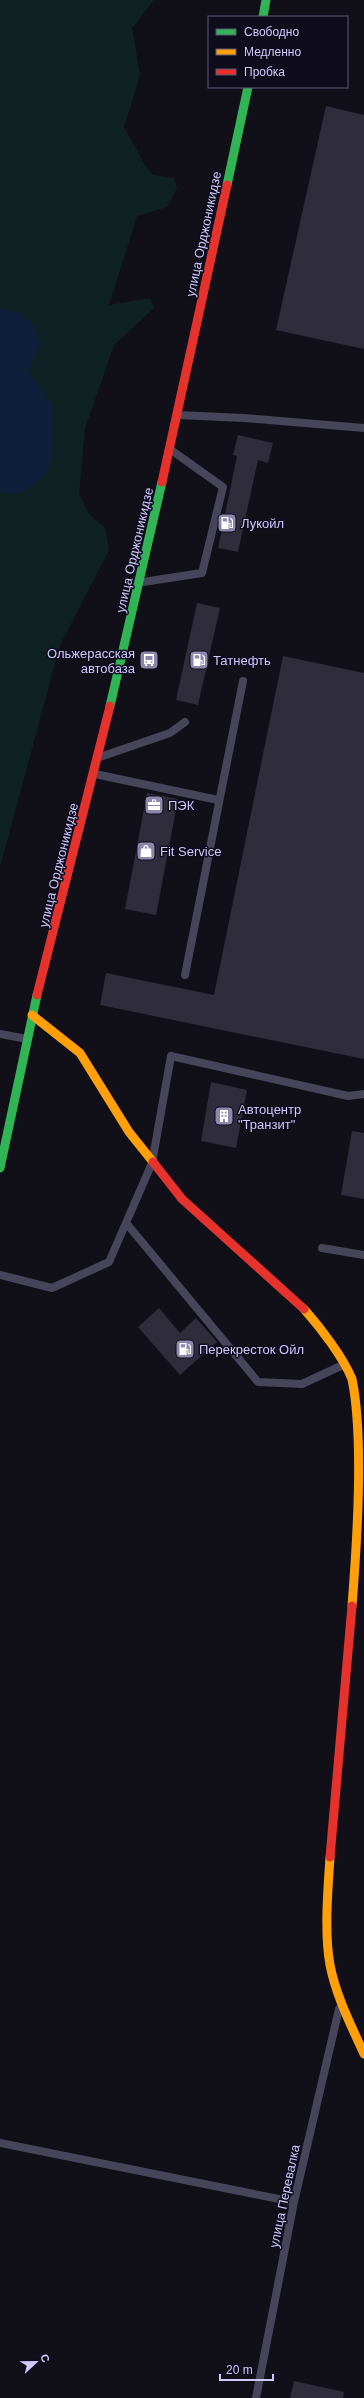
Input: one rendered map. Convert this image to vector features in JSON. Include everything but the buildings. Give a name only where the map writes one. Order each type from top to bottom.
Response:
[{"type":"street","points":[[263,16],[266,0]]},
{"type":"street","name":"улица Орджоникидзе","points":[[0,1168],[32,1016],[94,774],[140,583],[248,88]]},
{"type":"street","points":[[32,1016],[80,1054],[101,1091],[152,1163],[182,1199],[305,1310],[332,1346],[352,1379],[361,1418],[364,1457],[327,1898],[330,1964],[341,2001],[364,2054]]},
{"type":"lane","points":[[177,415],[244,418],[364,428]]},
{"type":"lane","points":[[140,583],[202,573],[223,487],[170,449]]},
{"type":"lane","points":[[185,975],[218,800],[243,681]]},
{"type":"lane","points":[[97,758],[170,733],[185,722]]},
{"type":"lane","points":[[94,774],[218,800]]},
{"type":"lane","points":[[0,1034],[28,1039]]},
{"type":"lane","points":[[0,1275],[52,1288],[109,1262],[127,1224],[152,1163],[170,1056],[348,1096],[364,1094]]},
{"type":"lane","points":[[127,1224],[258,1382],[302,1384],[343,1365]]},
{"type":"lane","points":[[322,1248],[364,1255]]},
{"type":"lane","points":[[355,1576],[364,1590]]},
{"type":"lane","name":"улица Перевалка","points":[[256,2398],[294,2202],[341,2001]]},
{"type":"lane","points":[[0,2143],[294,2202]]},
{"type":"green space","points":[[0,0],[154,0],[132,28],[140,75],[124,127],[146,167],[153,175],[174,178],[177,188],[167,207],[137,216],[109,305],[150,298],[154,308],[114,345],[85,428],[79,494],[89,514],[105,528],[109,550],[60,645],[0,867]]},
{"type":"water","points":[[0,309],[21,313],[33,326],[41,342],[28,371],[54,408],[52,456],[47,472],[24,492],[8,494],[0,492]]},
{"type":"traffic: fast","points":[[263,16],[266,0]]},
{"type":"traffic: fast","points":[[227,185],[248,88]]},
{"type":"traffic: fast","points":[[110,706],[162,482]]},
{"type":"traffic: fast","points":[[0,1168],[37,995]]},
{"type":"traffic: slow","points":[[32,1015],[80,1053],[129,1132],[153,1162]]},
{"type":"traffic: slow","points":[[304,1309],[331,1342],[348,1370],[352,1379],[356,1403],[359,1460],[356,1552],[352,1606]]},
{"type":"traffic: slow","points":[[330,1857],[327,1925],[330,1965],[340,1999],[364,2054]]},
{"type":"traffic: jam","points":[[162,482],[227,185]]},
{"type":"traffic: jam","points":[[37,995],[110,706]]},
{"type":"traffic: jam","points":[[153,1162],[182,1199],[304,1309]]},
{"type":"traffic: jam","points":[[330,1857],[352,1606]]},
{"type":"place","name":"Лукойл","points":[[227,523]]},
{"type":"place","name":"Ольжерасская автобаза","points":[[149,660]]},
{"type":"place","name":"Татнефть","points":[[199,660]]},
{"type":"place","name":"ПЭК","points":[[154,805]]},
{"type":"place","name":"Fit Service","points":[[146,851]]},
{"type":"place","name":"Автоцентр \"Транзит\"","points":[[224,1116]]},
{"type":"place","name":"Перекресток Ойл","points":[[185,1349]]}]
